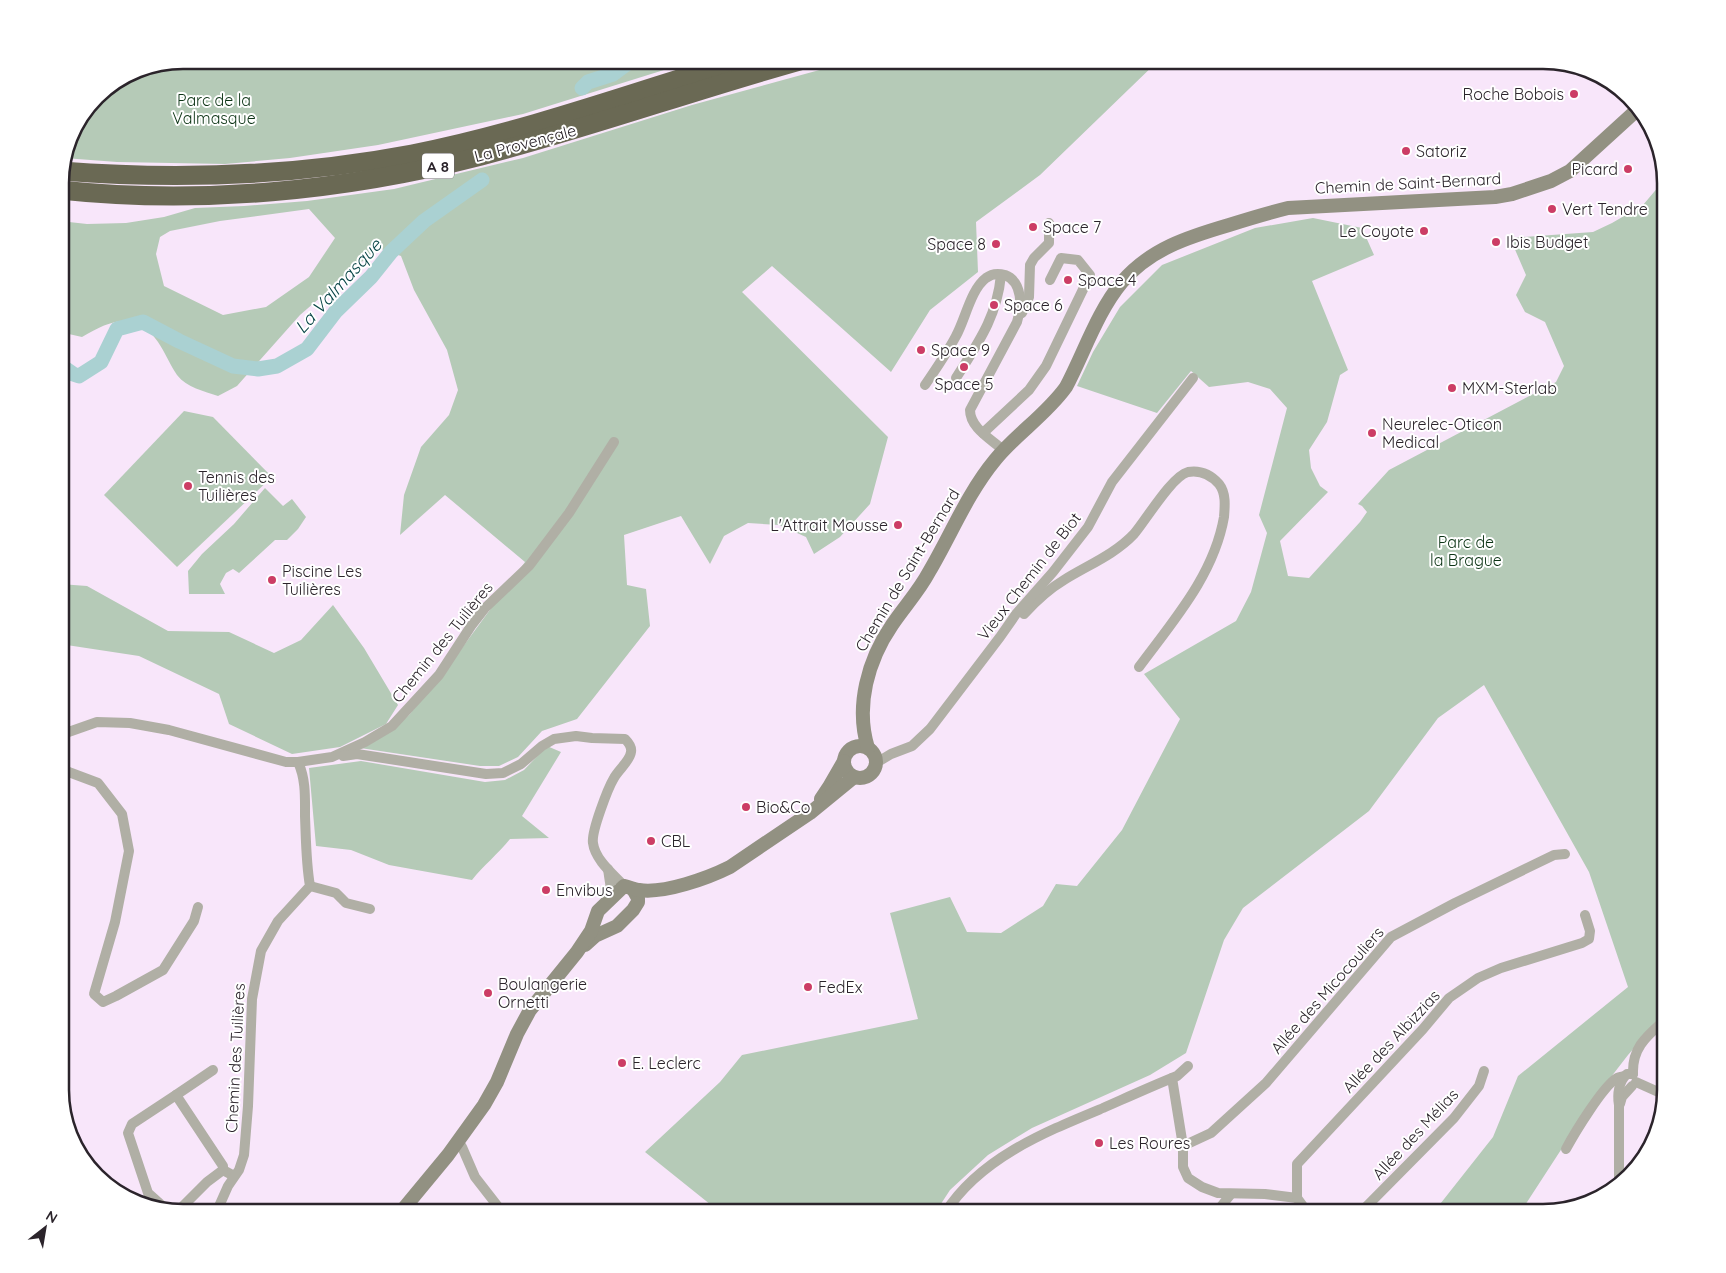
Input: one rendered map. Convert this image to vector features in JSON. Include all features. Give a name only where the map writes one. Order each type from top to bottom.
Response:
[{"type":"highway","name":"La Provençale","points":[[69,172],[111,175],[214,176],[289,171],[386,158],[437,148],[522,126],[709,69]]},
{"type":"highway","name":"La Provençale","points":[[69,191],[124,194],[221,194],[281,190],[376,178],[479,156],[537,141],[773,69]]},
{"type":"main road","name":"Chemin de Saint-Bernard","points":[[1377,200],[1508,189],[1535,180],[1565,166],[1629,108]]},
{"type":"main road","name":"Chemin de Saint-Bernard","points":[[850,748],[856,721],[863,704],[870,667],[882,642],[928,575],[964,507],[993,462],[1003,450],[1057,400],[1066,387],[1106,306],[1122,282],[1140,264],[1160,250],[1194,235],[1266,213],[1302,207],[1317,202],[1494,197],[1512,194],[1551,181],[1570,171],[1634,113]]},
{"type":"main road","name":"Chemin de Saint-Bernard","points":[[863,704],[864,735],[872,755]]},
{"type":"main road","points":[[810,814],[830,787],[850,748],[859,746],[872,755],[872,772],[864,777],[854,776],[846,770],[844,761]]},
{"type":"main road","points":[[577,952],[596,936],[616,926],[636,906],[663,890],[723,870],[754,852],[810,814],[854,776]]},
{"type":"main road","points":[[407,1204],[458,1141],[491,1095],[513,1041],[530,1010],[577,952],[591,931],[598,911],[612,896],[628,888],[640,891],[663,890]]},
{"type":"main road","points":[[628,888],[638,898],[636,906]]},
{"type":"main road","points":[[595,919],[599,926],[608,929]]},
{"type":"street","points":[[1003,450],[973,424],[970,410],[1028,301],[1030,265],[1034,258],[1049,243],[1049,223]]},
{"type":"street","points":[[983,433],[1030,390],[1046,366],[1090,274],[1078,260],[1061,258],[1050,280]]},
{"type":"street","points":[[925,385],[957,335],[979,286],[991,276],[1001,275],[1010,278],[1017,286],[1020,304],[1017,322]]},
{"type":"street","points":[[956,378],[989,323],[1000,289],[1001,275]]},
{"type":"street","name":"Vieux Chemin de Biot","points":[[872,755],[891,754],[912,746],[924,737],[1016,614],[1054,572],[1088,528],[1115,478],[1193,378]]},
{"type":"street","name":"Chemin des Tuilières","points":[[69,732],[97,722],[130,723],[168,730],[286,762],[332,757],[365,742],[392,726],[439,675],[471,626],[486,608],[529,566],[569,513],[614,442]]},
{"type":"street","points":[[1000,637],[1046,593],[1109,555],[1122,545],[1178,478],[1189,472],[1202,473],[1217,482],[1225,500],[1222,526],[1218,540],[1205,573],[1139,667]]},
{"type":"street","points":[[332,757],[357,754],[486,774],[503,773],[521,764],[542,746],[554,739],[576,736],[622,738],[629,743],[632,750],[631,754],[620,768],[610,786],[593,842],[595,851],[608,868],[628,888]]},
{"type":"street","points":[[298,762],[303,774],[305,793],[307,867],[310,886],[336,893],[346,903],[370,909]]},
{"type":"street","points":[[69,772],[98,783],[122,814],[129,850],[115,922],[94,994],[103,1002],[162,970],[194,921],[198,907]]},
{"type":"street","name":"Allée des Micocouliers","points":[[1183,1146],[1211,1133],[1266,1083],[1391,937],[1454,903],[1554,855],[1565,854]]},
{"type":"street","points":[[608,868],[612,896]]},
{"type":"street","name":"Chemin des Tuilières","points":[[220,1204],[242,1163],[245,1146],[252,999],[261,952],[278,921],[310,886]]},
{"type":"street","name":"Allée des Albizzias","points":[[1297,1198],[1297,1164],[1423,1029],[1449,998],[1478,978],[1501,968],[1582,943],[1589,939],[1590,931],[1585,915]]},
{"type":"street","points":[[1621,1174],[1619,1104],[1630,1080],[1633,1061],[1638,1047],[1657,1029]]},
{"type":"street","points":[[951,1204],[968,1184],[998,1160],[1017,1148],[1073,1120],[1177,1076],[1188,1066]]},
{"type":"street","points":[[157,1201],[148,1193],[128,1134],[132,1124],[213,1070]]},
{"type":"street","name":"Allée des Mélias","points":[[1369,1204],[1454,1118],[1479,1086],[1484,1071]]},
{"type":"street","points":[[1172,1078],[1183,1146],[1183,1168],[1188,1178],[1202,1187],[1218,1193],[1266,1194],[1297,1198],[1301,1204]]},
{"type":"street","points":[[1566,1149],[1576,1129],[1602,1093],[1616,1078],[1630,1080],[1657,1092]]},
{"type":"street","points":[[176,1094],[223,1166],[223,1170]]},
{"type":"street","points":[[458,1141],[475,1177],[496,1204]]},
{"type":"street","points":[[223,1170],[234,1176]]},
{"type":"street","points":[[185,1204],[207,1182],[223,1170]]},
{"type":"street","points":[[1223,1204],[1231,1194]]},
{"type":"green space","name":"Parc de la Valmasque","points":[[667,69],[523,114],[378,145],[290,158],[225,164],[117,162],[71,159],[80,132],[97,107],[119,88],[139,77],[167,70]]},
{"type":"green space","points":[[823,69],[1150,69],[1040,175],[976,222],[978,272],[930,310],[891,372],[772,266],[742,292],[888,437],[870,504],[840,537],[814,554],[806,537],[779,525],[748,523],[724,536],[710,564],[681,516],[624,535],[627,585],[646,589],[650,626],[577,719],[542,731],[518,757],[499,766],[480,766],[360,748],[388,733],[409,715],[448,667],[525,562],[445,495],[400,535],[404,495],[421,447],[449,415],[458,390],[447,350],[414,290],[401,256],[378,248],[300,315],[237,386],[218,396],[196,388],[181,379],[174,371],[158,342],[141,325],[123,321],[103,326],[82,337],[69,334],[69,222],[87,224],[126,223],[164,217],[195,208],[307,201],[394,189],[523,158],[692,105]],"holes":[[[309,209],[335,238],[309,277],[266,307],[223,315],[164,286],[156,254],[160,237],[170,231],[220,221]]]},
{"type":"green space","name":"Parc de la Brague","points":[[1657,188],[1657,1021],[1594,1099],[1526,1204],[1440,1204],[1493,1137],[1518,1076],[1628,987],[1589,872],[1484,685],[1438,718],[1369,811],[1243,908],[1224,940],[1186,1053],[1150,1075],[1032,1128],[988,1155],[950,1190],[941,1204],[710,1204],[645,1152],[720,1082],[742,1055],[918,1019],[890,913],[950,897],[967,932],[1001,933],[1043,906],[1056,884],[1077,886],[1122,830],[1180,719],[1144,674],[1236,621],[1251,592],[1267,533],[1259,515],[1287,408],[1270,389],[1248,382],[1209,387],[1191,371],[1157,413],[1077,386],[1093,352],[1120,307],[1162,265],[1255,228],[1313,218],[1362,228],[1374,255],[1312,281],[1348,370],[1340,375],[1327,422],[1309,450],[1311,468],[1320,486],[1328,492],[1280,541],[1288,576],[1309,578],[1360,522],[1367,512],[1358,504],[1389,470],[1556,382],[1564,366],[1545,322],[1525,312],[1516,295],[1526,275],[1510,238],[1593,232],[1643,205]]},
{"type":"green space","name":"Tennis des Tuilières","points":[[184,411],[213,417],[272,477],[177,567],[104,495]]},
{"type":"green space","points":[[265,488],[283,506],[292,499],[306,517],[298,529],[287,540],[275,540],[239,573],[233,569],[226,573],[220,584],[225,594],[189,594],[188,571],[202,554],[234,524]]},
{"type":"green space","points":[[69,585],[87,586],[168,631],[229,632],[274,653],[301,640],[333,605],[364,648],[398,705],[386,724],[340,747],[292,754],[229,724],[219,694],[139,656],[69,645]]},
{"type":"green space","points":[[547,746],[561,752],[522,816],[549,838],[510,839],[472,880],[389,865],[351,850],[316,846],[309,768],[361,761],[485,782],[505,780],[524,770]]},
{"type":"waterway","name":"La Valmasque","points":[[582,88],[588,82],[613,74],[620,69]]},
{"type":"waterway","name":"La Valmasque","points":[[69,371],[79,376],[101,362],[117,329],[143,322],[233,366],[258,369],[277,366],[307,349],[336,311],[371,277],[391,252],[424,221],[482,180]]},
{"type":"place","name":"Roche Bobois","points":[[1574,94]]},
{"type":"place","name":"Satoriz","points":[[1406,151]]},
{"type":"place","name":"Picard","points":[[1628,169]]},
{"type":"place","name":"Vert Tendre","points":[[1552,209]]},
{"type":"place","name":"Space 7","points":[[1033,227]]},
{"type":"place","name":"Le Coyote","points":[[1424,231]]},
{"type":"place","name":"Ibis Budget","points":[[1496,242]]},
{"type":"place","name":"Space 8","points":[[996,244]]},
{"type":"place","name":"Space 4","points":[[1068,280]]},
{"type":"place","name":"Space 6","points":[[994,305]]},
{"type":"place","name":"Space 9","points":[[921,350]]},
{"type":"place","name":"Space 5","points":[[964,367]]},
{"type":"place","name":"MXM-Sterlab","points":[[1452,388]]},
{"type":"place","name":"Neurelec-Oticon Medical","points":[[1372,433]]},
{"type":"place","name":"Tennis des Tuilières","points":[[188,486]]},
{"type":"place","name":"L'Attrait Mousse","points":[[898,525]]},
{"type":"place","name":"Piscine Les Tuilières","points":[[272,580]]},
{"type":"place","name":"Bio&Co","points":[[746,807]]},
{"type":"place","name":"CBL","points":[[651,841]]},
{"type":"place","name":"Envibus","points":[[546,890]]},
{"type":"place","name":"FedEx","points":[[808,987]]},
{"type":"place","name":"Boulangerie Ornetti","points":[[488,993]]},
{"type":"place","name":"E. Leclerc","points":[[622,1063]]},
{"type":"place","name":"Les Roures","points":[[1099,1143]]}]
